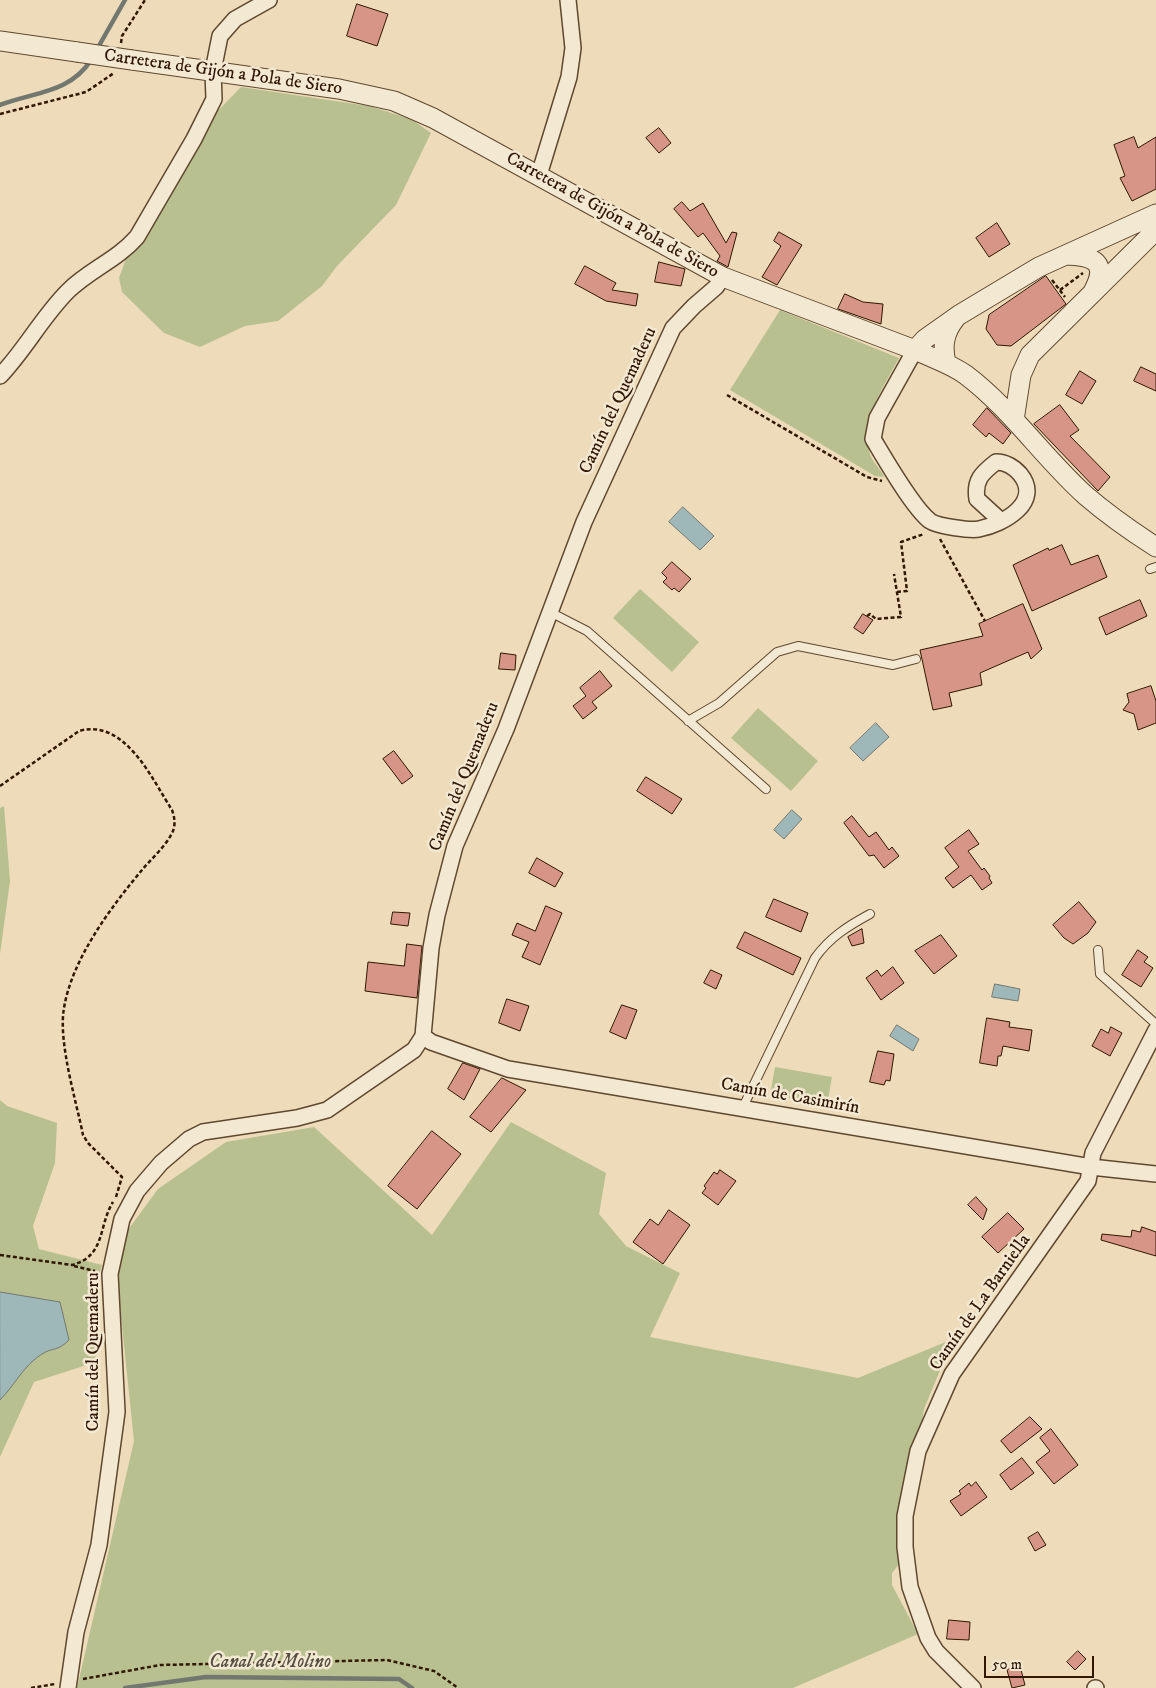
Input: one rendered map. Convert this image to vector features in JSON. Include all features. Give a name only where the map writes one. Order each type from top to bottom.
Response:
[{"type":"street","points":[[0,376],[67,292],[83,278],[125,251],[137,237],[194,139],[214,99],[213,71],[220,36],[235,19],[268,0]]},
{"type":"street","points":[[539,175],[569,77],[573,48],[568,0]]},
{"type":"street","name":"Carretera de Gijón a Pola de Siero","points":[[0,41],[339,89],[394,101],[433,118],[723,277],[946,363],[966,375],[998,404],[1085,494],[1128,529],[1156,546]]},
{"type":"street","points":[[1000,520],[978,529],[939,524],[933,525],[898,480],[873,439],[877,418],[914,350],[925,339],[959,315],[1042,266],[1156,214]]},
{"type":"street","points":[[1014,420],[1021,375],[1030,355],[1156,230]]},
{"type":"street","points":[[1066,255],[1086,256],[1096,263],[1100,274],[1091,295]]},
{"type":"street","name":"Camín del Quemaderu","points":[[69,1686],[76,1632],[99,1545],[117,1412],[110,1274],[122,1219],[136,1191],[160,1163],[189,1139],[203,1132],[297,1118],[327,1110],[414,1050],[423,1036],[435,923],[454,846],[506,729],[584,522],[673,328],[716,287],[723,277]]},
{"type":"street","points":[[946,363],[943,350],[947,329],[959,315]]},
{"type":"street","points":[[998,404],[1008,403],[1016,399]]},
{"type":"street","name":"Camín de La Barniella","points":[[973,1688],[936,1651],[928,1638],[910,1586],[905,1547],[905,1516],[918,1451],[952,1374],[1088,1181],[1092,1153],[1156,1030]]},
{"type":"street","name":"Camín de Casimirín","points":[[423,1036],[432,1042],[508,1069],[1091,1166],[1156,1174]]},
{"type":"lane","points":[[550,612],[587,631],[766,789]]},
{"type":"lane","points":[[688,720],[719,703],[777,652],[798,646],[893,665],[916,659]]},
{"type":"lane","points":[[743,1107],[815,958],[824,945],[845,928],[870,914]]},
{"type":"lane","points":[[1098,950],[1100,974],[1156,1024]]},
{"type":"path","points":[[0,114],[86,92],[114,75],[122,58],[122,36],[145,0]]},
{"type":"path","points":[[1060,290],[1096,263]]},
{"type":"path","points":[[1042,266],[1075,311]]},
{"type":"path","points":[[727,395],[867,477],[888,482],[898,480]]},
{"type":"path","points":[[897,592],[907,591],[901,542],[933,525],[985,622]]},
{"type":"path","points":[[867,616],[870,614],[876,619],[901,617],[894,574]]},
{"type":"path","points":[[0,786],[79,732],[89,729],[107,732],[126,743],[172,810],[175,818],[171,836],[109,913],[81,958],[65,1002],[64,1040],[83,1135],[88,1143],[122,1177],[115,1198],[107,1211],[101,1238],[95,1252],[83,1262],[72,1265]]},
{"type":"path","points":[[0,1255],[72,1265],[110,1274]]},
{"type":"path","points":[[31,1688],[69,1686],[111,1672],[160,1665],[387,1660],[434,1671],[458,1688]]},
{"type":"green space","points":[[241,87],[369,106],[411,119],[431,133],[396,205],[337,266],[322,286],[278,321],[245,326],[200,347],[164,333],[122,292],[119,278],[126,259],[150,226],[210,119]]},
{"type":"green space","points":[[780,310],[899,358],[875,404],[868,429],[870,454],[884,477],[875,476],[730,390]]},
{"type":"green space","points":[[640,589],[699,642],[672,672],[613,618]]},
{"type":"green space","points":[[758,708],[818,761],[791,791],[731,738]]},
{"type":"green space","points":[[4,806],[10,881],[0,954],[0,808]]},
{"type":"green space","points":[[775,1067],[832,1077],[827,1105],[770,1095]]},
{"type":"green space","points":[[0,1100],[7,1106],[57,1123],[55,1163],[33,1226],[39,1249],[102,1265],[95,1290],[96,1362],[34,1382],[0,1457]]},
{"type":"green space","points":[[511,1122],[606,1173],[599,1214],[626,1246],[680,1273],[650,1337],[858,1378],[953,1339],[924,1409],[900,1563],[892,1573],[892,1585],[918,1634],[793,1688],[77,1688],[134,1441],[114,1249],[158,1189],[226,1142],[314,1127],[432,1235]]},
{"type":"water","points":[[683,507],[714,536],[700,550],[669,522]]},
{"type":"water","points":[[876,723],[889,737],[863,761],[850,748]]},
{"type":"water","points":[[792,810],[802,819],[784,839],[774,830]]},
{"type":"water","points":[[995,984],[1020,989],[1018,1001],[992,997]]},
{"type":"water","points":[[897,1025],[919,1039],[913,1051],[890,1036]]},
{"type":"water","points":[[0,1292],[60,1302],[69,1340],[58,1348],[46,1352],[35,1359],[0,1400]]},
{"type":"building","points":[[357,4],[388,14],[377,46],[347,36]]},
{"type":"building","points":[[659,128],[671,143],[659,153],[646,138]]},
{"type":"building","points":[[1134,137],[1138,148],[1156,137],[1156,189],[1132,201],[1120,178],[1125,176],[1114,145]]},
{"type":"building","points":[[682,202],[690,211],[703,203],[726,243],[732,232],[737,233],[728,267],[717,261],[720,256],[703,233],[698,237],[674,209]]},
{"type":"building","points":[[997,223],[1010,244],[989,257],[976,238]]},
{"type":"building","points":[[779,232],[802,245],[777,285],[762,277],[781,246],[774,241]]},
{"type":"building","points":[[659,262],[685,269],[681,286],[655,282]]},
{"type":"building","points":[[585,266],[616,283],[612,290],[638,294],[636,306],[606,301],[575,284]]},
{"type":"building","points":[[1046,276],[1066,304],[1011,346],[997,345],[986,329],[989,315]]},
{"type":"building","points":[[845,294],[863,302],[883,304],[881,324],[838,309]]},
{"type":"building","points":[[1141,367],[1156,374],[1156,391],[1134,381]]},
{"type":"building","points":[[1080,371],[1096,381],[1082,404],[1066,395]]},
{"type":"building","points":[[1060,405],[1079,430],[1070,436],[1110,477],[1098,491],[1034,424]]},
{"type":"building","points":[[987,408],[1011,433],[1003,444],[989,433],[986,437],[973,425]]},
{"type":"building","points":[[1062,545],[1071,565],[1098,555],[1107,577],[1032,611],[1013,565],[1048,548],[1049,550]]},
{"type":"building","points":[[672,562],[691,579],[679,592],[674,588],[672,590],[663,582],[667,578],[662,573]]},
{"type":"building","points":[[1140,600],[1147,616],[1106,635],[1099,618]]},
{"type":"building","points":[[1023,604],[1042,649],[1031,659],[1028,652],[980,673],[982,685],[949,693],[952,706],[933,710],[920,650],[983,636],[979,624]]},
{"type":"building","points":[[863,614],[873,620],[863,634],[854,628]]},
{"type":"building","points":[[501,653],[516,655],[515,670],[499,669]]},
{"type":"building","points":[[600,671],[612,686],[592,702],[597,708],[583,719],[573,706],[586,696],[580,688]]},
{"type":"building","points":[[1151,686],[1156,701],[1156,723],[1138,730],[1134,714],[1123,710],[1129,702],[1127,694]]},
{"type":"building","points":[[394,751],[413,776],[402,784],[383,759]]},
{"type":"building","points":[[646,777],[682,799],[672,814],[637,791]]},
{"type":"building","points":[[852,816],[869,837],[876,832],[889,850],[892,847],[899,856],[884,868],[874,855],[869,856],[844,823]]},
{"type":"building","points":[[969,830],[979,844],[968,851],[982,870],[984,868],[990,876],[989,878],[992,883],[982,890],[971,875],[953,888],[945,878],[959,867],[945,848]]},
{"type":"building","points":[[537,858],[563,873],[555,887],[529,873]]},
{"type":"building","points":[[774,899],[808,913],[801,932],[766,917]]},
{"type":"building","points":[[1079,902],[1096,922],[1088,933],[1073,944],[1064,938],[1053,925]]},
{"type":"building","points":[[546,906],[562,913],[540,965],[522,957],[529,942],[512,935],[517,923],[535,931]]},
{"type":"building","points":[[393,912],[410,913],[408,926],[391,924]]},
{"type":"building","points":[[862,929],[864,943],[852,946],[848,937]]},
{"type":"building","points":[[745,932],[801,958],[793,975],[737,948]]},
{"type":"building","points":[[941,935],[957,956],[934,974],[915,951]]},
{"type":"building","points":[[407,944],[422,946],[417,998],[365,991],[368,962],[404,966]]},
{"type":"building","points":[[1138,950],[1148,957],[1144,962],[1153,968],[1141,987],[1122,975]]},
{"type":"building","points":[[893,967],[904,983],[881,1000],[866,978],[877,970],[881,976]]},
{"type":"building","points":[[711,970],[722,975],[716,989],[704,983]]},
{"type":"building","points":[[507,999],[529,1006],[520,1031],[499,1023]]},
{"type":"building","points":[[622,1005],[637,1010],[626,1039],[610,1032]]},
{"type":"building","points":[[987,1018],[1010,1022],[1009,1027],[1032,1030],[1029,1051],[1003,1046],[1001,1056],[998,1056],[997,1066],[980,1063]]},
{"type":"building","points":[[1111,1027],[1122,1033],[1110,1056],[1092,1046],[1101,1029],[1108,1033]]},
{"type":"building","points":[[878,1051],[894,1054],[890,1081],[886,1080],[884,1085],[870,1082]]},
{"type":"building","points":[[463,1063],[480,1069],[464,1100],[448,1089]]},
{"type":"building","points":[[502,1078],[526,1090],[491,1132],[470,1117]]},
{"type":"building","points":[[432,1131],[461,1154],[417,1209],[388,1186]]},
{"type":"building","points":[[720,1170],[736,1181],[718,1205],[702,1193],[706,1188],[704,1186],[714,1172],[717,1174]]},
{"type":"building","points":[[976,1197],[987,1209],[983,1220],[968,1205]]},
{"type":"building","points":[[669,1210],[690,1225],[663,1264],[633,1242],[650,1219],[658,1225]]},
{"type":"building","points":[[1008,1213],[1024,1229],[998,1253],[982,1237]]},
{"type":"building","points":[[1142,1227],[1156,1232],[1156,1256],[1101,1240],[1102,1234],[1131,1237],[1132,1230],[1140,1232]]},
{"type":"building","points":[[1030,1417],[1042,1429],[1011,1453],[1001,1441]]},
{"type":"building","points":[[1051,1429],[1078,1465],[1054,1484],[1036,1462],[1050,1451],[1040,1438]]},
{"type":"building","points":[[1022,1458],[1034,1473],[1011,1490],[1000,1475]]},
{"type":"building","points":[[976,1482],[987,1497],[961,1516],[950,1501],[961,1494],[959,1491],[969,1483],[971,1486]]},
{"type":"building","points":[[1038,1532],[1046,1545],[1035,1551],[1028,1538]]},
{"type":"building","points":[[949,1620],[970,1622],[969,1640],[947,1639]]},
{"type":"building","points":[[1078,1651],[1086,1659],[1075,1670],[1067,1662]]},
{"type":"building","points":[[1020,1666],[1025,1685],[1012,1688],[1007,1670]]},
{"type":"waterway","points":[[96,51],[125,0]]},
{"type":"waterway","points":[[0,105],[62,85],[73,79],[91,60]]},
{"type":"waterway","name":"Canal del Molino","points":[[125,1688],[206,1677],[399,1679],[412,1688]]}]
